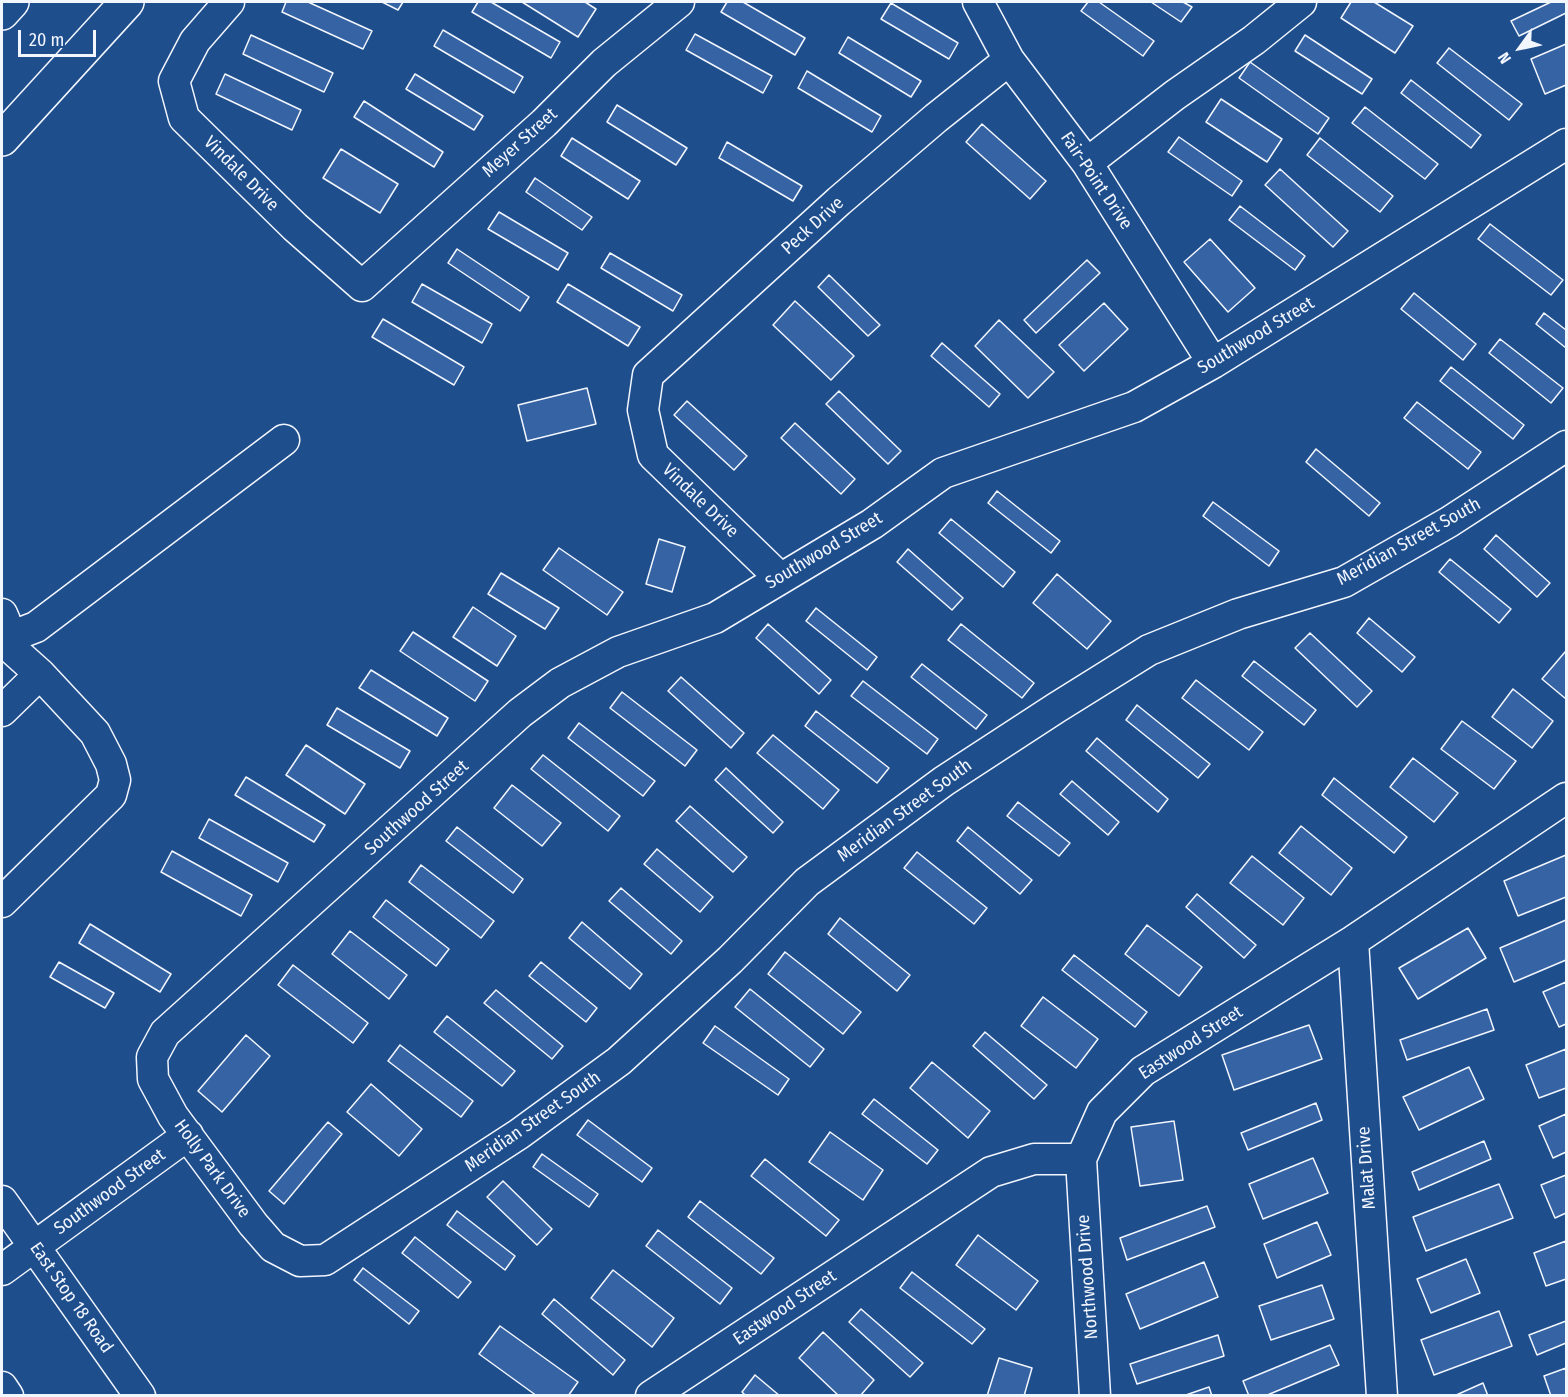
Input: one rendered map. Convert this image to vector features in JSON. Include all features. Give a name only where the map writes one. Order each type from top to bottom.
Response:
[{"type":"main road","points":[[2,13],[12,2]]},
{"type":"main road","points":[[2,139],[127,2]]},
{"type":"street","name":"Vindale Drive","points":[[229,2],[195,41],[174,81],[184,118],[295,227],[362,286]]},
{"type":"street","name":"Meyer Street","points":[[362,286],[544,123],[604,63],[679,2]]},
{"type":"street","name":"Fair-Point Drive","points":[[978,2],[1010,60],[1087,163],[1213,363]]},
{"type":"street","points":[[1087,163],[1175,95],[1254,40],[1301,2]]},
{"type":"street","name":"Peck Drive","points":[[643,410],[648,375],[671,353],[856,186],[936,118],[1010,60]]},
{"type":"street","name":"Southwood Street","points":[[152,1058],[165,1033],[520,713],[560,683],[618,652],[715,618],[872,524],[943,473],[1134,407],[1213,363],[1566,144]]},
{"type":"street","name":"Vindale Drive","points":[[643,410],[653,455],[780,578]]},
{"type":"street","points":[[2,902],[111,795],[115,780],[111,764],[95,733],[40,674],[2,640],[36,627],[284,440]]},
{"type":"street","name":"Meridian Street South","points":[[300,1261],[326,1260],[355,1243],[519,1134],[619,1061],[730,960],[807,882],[944,781],[1056,708],[1149,650],[1238,614],[1344,582],[1449,522],[1566,446]]},
{"type":"street","points":[[2,614],[5,621],[2,640]]},
{"type":"street","points":[[2,711],[40,674]]},
{"type":"street","name":"Eastwood Street","points":[[651,1395],[991,1172],[1034,1159],[1081,1159],[1102,1112],[1143,1071],[1353,941],[1566,798]]},
{"type":"street","name":"Malat Drive","points":[[1353,941],[1382,1395]]},
{"type":"street","name":"Holly Park Drive","points":[[152,1058],[153,1079],[173,1116],[252,1224],[273,1247],[300,1261]]},
{"type":"street","name":"Southwood Street","points":[[2,1270],[188,1135]]},
{"type":"street","name":"Northwood Drive","points":[[1081,1159],[1095,1395]]},
{"type":"street","name":"East Stop 18 Road","points":[[2,1201],[140,1395]]},
{"type":"street","points":[[2,1387],[8,1395]]},
{"type":"building","points":[[286,2],[308,2],[372,31],[363,49],[282,12]]},
{"type":"building","points":[[382,2],[403,2],[398,10]]},
{"type":"building","points":[[478,2],[491,2],[560,42],[551,58],[472,12]]},
{"type":"building","points":[[522,2],[585,2],[596,9],[578,37]]},
{"type":"building","points":[[727,2],[743,2],[805,38],[795,55],[721,12]]},
{"type":"building","points":[[1088,2],[1099,2],[1154,41],[1143,56],[1081,11]]},
{"type":"building","points":[[1151,2],[1183,2],[1192,7],[1181,22]]},
{"type":"building","points":[[1351,2],[1374,2],[1413,26],[1395,53],[1341,18]]},
{"type":"building","points":[[1551,2],[1566,2],[1566,13],[1519,36],[1511,21]]},
{"type":"building","points":[[891,3],[958,43],[949,59],[881,19]]},
{"type":"building","points":[[443,30],[523,77],[514,93],[434,46]]},
{"type":"building","points":[[695,34],[772,76],[763,93],[686,50]]},
{"type":"building","points":[[251,35],[333,73],[324,92],[243,54]]},
{"type":"building","points":[[1305,35],[1372,79],[1362,94],[1295,51]]},
{"type":"building","points":[[848,37],[921,81],[911,97],[839,53]]},
{"type":"building","points":[[1566,44],[1566,85],[1545,94],[1531,59]]},
{"type":"building","points":[[1449,48],[1522,104],[1509,120],[1437,63]]},
{"type":"building","points":[[1250,62],[1329,118],[1318,134],[1239,78]]},
{"type":"building","points":[[807,71],[881,116],[872,132],[798,88]]},
{"type":"building","points":[[225,74],[301,110],[292,130],[216,94]]},
{"type":"building","points":[[415,74],[483,116],[474,130],[406,89]]},
{"type":"building","points":[[1411,80],[1481,135],[1471,148],[1401,93]]},
{"type":"building","points":[[1221,99],[1282,139],[1267,162],[1206,122]]},
{"type":"building","points":[[364,101],[443,152],[434,167],[354,117]]},
{"type":"building","points":[[617,105],[687,148],[676,165],[607,122]]},
{"type":"building","points":[[1365,107],[1438,164],[1425,179],[1352,123]]},
{"type":"building","points":[[982,124],[1046,181],[1030,199],[966,142]]},
{"type":"building","points":[[1179,137],[1242,181],[1232,196],[1168,152]]},
{"type":"building","points":[[572,138],[640,181],[628,199],[561,156]]},
{"type":"building","points":[[1320,138],[1393,196],[1380,212],[1307,155]]},
{"type":"building","points":[[727,142],[802,186],[793,201],[719,158]]},
{"type":"building","points":[[341,149],[398,184],[380,213],[323,178]]},
{"type":"building","points":[[1280,169],[1348,231],[1333,247],[1265,185]]},
{"type":"building","points":[[535,178],[592,217],[582,230],[526,192]]},
{"type":"building","points":[[1240,206],[1305,256],[1295,270],[1229,220]]},
{"type":"building","points":[[499,212],[568,253],[558,270],[488,229]]},
{"type":"building","points":[[1490,224],[1563,280],[1551,295],[1478,239]]},
{"type":"building","points":[[1210,239],[1255,288],[1228,312],[1184,262]]},
{"type":"building","points":[[457,249],[529,297],[520,311],[448,263]]},
{"type":"building","points":[[610,253],[682,295],[673,311],[601,268]]},
{"type":"building","points":[[1087,260],[1100,273],[1036,333],[1024,320]]},
{"type":"building","points":[[829,275],[880,325],[868,336],[818,287]]},
{"type":"building","points":[[422,284],[492,324],[482,343],[412,302]]},
{"type":"building","points":[[568,284],[640,327],[628,346],[557,302]]},
{"type":"building","points":[[1414,293],[1476,344],[1463,360],[1401,309]]},
{"type":"building","points":[[795,301],[854,356],[831,380],[773,325]]},
{"type":"building","points":[[1104,303],[1128,329],[1084,371],[1059,345]]},
{"type":"building","points":[[1544,313],[1566,330],[1566,348],[1536,324]]},
{"type":"building","points":[[383,319],[464,367],[454,385],[372,337]]},
{"type":"building","points":[[999,320],[1054,372],[1028,398],[975,346]]},
{"type":"building","points":[[1500,339],[1563,388],[1551,403],[1489,353]]},
{"type":"building","points":[[942,343],[1000,394],[989,407],[931,356]]},
{"type":"building","points":[[1451,367],[1524,425],[1513,439],[1440,381]]},
{"type":"building","points":[[587,388],[596,424],[527,441],[518,405]]},
{"type":"building","points":[[839,391],[901,451],[888,464],[826,404]]},
{"type":"building","points":[[687,401],[747,456],[734,470],[674,415]]},
{"type":"building","points":[[1417,402],[1481,452],[1468,469],[1404,418]]},
{"type":"building","points":[[795,423],[855,479],[841,494],[781,438]]},
{"type":"building","points":[[1316,449],[1380,503],[1369,516],[1306,462]]},
{"type":"building","points":[[997,491],[1060,541],[1051,553],[988,503]]},
{"type":"building","points":[[1213,502],[1279,551],[1269,566],[1203,516]]},
{"type":"building","points":[[951,519],[1015,572],[1003,587],[939,533]]},
{"type":"building","points":[[1496,535],[1550,583],[1537,597],[1484,549]]},
{"type":"building","points":[[659,539],[685,547],[672,592],[646,584]]},
{"type":"building","points":[[559,548],[623,592],[607,615],[543,570]]},
{"type":"building","points":[[908,549],[963,598],[952,610],[897,562]]},
{"type":"building","points":[[1450,559],[1511,609],[1499,623],[1439,572]]},
{"type":"building","points":[[501,573],[559,608],[545,629],[488,594]]},
{"type":"building","points":[[1057,574],[1111,621],[1087,649],[1033,603]]},
{"type":"building","points":[[473,607],[516,636],[497,666],[453,637]]},
{"type":"building","points":[[816,608],[877,657],[867,670],[806,621]]},
{"type":"building","points":[[1369,618],[1415,657],[1402,672],[1357,633]]},
{"type":"building","points":[[768,624],[831,680],[819,694],[756,638]]},
{"type":"building","points":[[961,624],[1034,683],[1022,698],[948,640]]},
{"type":"building","points":[[413,632],[488,681],[475,701],[400,651]]},
{"type":"building","points":[[1310,633],[1372,691],[1357,707],[1295,648]]},
{"type":"building","points":[[1566,653],[1566,699],[1542,679]]},
{"type":"building","points":[[1254,661],[1316,710],[1304,725],[1242,676]]},
{"type":"building","points":[[922,664],[987,715],[976,729],[911,677]]},
{"type":"building","points":[[371,670],[448,718],[437,736],[359,688]]},
{"type":"building","points":[[681,677],[744,733],[731,748],[668,691]]},
{"type":"building","points":[[1196,680],[1263,732],[1249,750],[1182,698]]},
{"type":"building","points":[[863,681],[938,739],[927,754],[851,696]]},
{"type":"building","points":[[1513,689],[1553,721],[1532,748],[1492,717]]},
{"type":"building","points":[[622,692],[697,750],[685,766],[610,708]]},
{"type":"building","points":[[1137,705],[1210,764],[1198,778],[1126,720]]},
{"type":"building","points":[[337,708],[410,751],[400,768],[327,725]]},
{"type":"building","points":[[816,711],[889,768],[877,783],[805,726]]},
{"type":"building","points":[[1462,721],[1516,761],[1494,789],[1441,749]]},
{"type":"building","points":[[579,723],[655,781],[643,796],[568,738]]},
{"type":"building","points":[[773,735],[839,790],[823,809],[757,753]]},
{"type":"building","points":[[1097,738],[1168,799],[1158,812],[1086,751]]},
{"type":"building","points":[[306,745],[365,784],[345,814],[286,775]]},
{"type":"building","points":[[543,755],[620,816],[608,831],[531,769]]},
{"type":"building","points":[[1413,758],[1458,793],[1434,822],[1390,787]]},
{"type":"building","points":[[726,768],[783,822],[773,833],[715,780]]},
{"type":"building","points":[[246,777],[325,825],[314,842],[235,795]]},
{"type":"building","points":[[1334,778],[1407,837],[1394,853],[1322,795]]},
{"type":"building","points":[[1072,781],[1119,822],[1108,835],[1060,794]]},
{"type":"building","points":[[512,785],[561,823],[542,846],[494,808]]},
{"type":"building","points":[[1018,802],[1070,843],[1059,856],[1007,816]]},
{"type":"building","points":[[690,806],[747,857],[733,872],[676,821]]},
{"type":"building","points":[[209,819],[288,863],[278,882],[199,838]]},
{"type":"building","points":[[1301,826],[1352,868],[1331,895],[1279,853]]},
{"type":"building","points":[[457,827],[523,879],[513,893],[446,841]]},
{"type":"building","points":[[968,827],[1032,880],[1020,894],[957,841]]},
{"type":"building","points":[[657,849],[713,897],[700,912],[644,864]]},
{"type":"building","points":[[172,851],[252,895],[241,916],[161,872]]},
{"type":"building","points":[[917,852],[987,908],[974,924],[904,868]]},
{"type":"building","points":[[1566,855],[1566,897],[1518,916],[1504,881]]},
{"type":"building","points":[[1252,856],[1304,898],[1283,925],[1230,883]]},
{"type":"building","points":[[421,865],[494,921],[481,938],[409,882]]},
{"type":"building","points":[[621,888],[682,941],[671,954],[609,901]]},
{"type":"building","points":[[1197,894],[1256,945],[1244,958],[1186,907]]},
{"type":"building","points":[[386,900],[449,949],[436,966],[373,917]]},
{"type":"building","points":[[840,918],[910,975],[897,991],[828,934]]},
{"type":"building","points":[[1566,920],[1566,960],[1514,982],[1500,948]]},
{"type":"building","points":[[582,922],[642,974],[630,989],[569,938]]},
{"type":"building","points":[[90,924],[171,974],[160,992],[79,943]]},
{"type":"building","points":[[1147,925],[1202,967],[1179,996],[1125,954]]},
{"type":"building","points":[[1468,928],[1486,958],[1418,999],[1399,968]]},
{"type":"building","points":[[350,931],[407,975],[389,999],[332,954]]},
{"type":"building","points":[[785,952],[861,1012],[843,1034],[768,974]]},
{"type":"building","points":[[1074,955],[1147,1012],[1135,1027],[1062,970]]},
{"type":"building","points":[[59,962],[114,993],[105,1008],[50,977]]},
{"type":"building","points":[[541,962],[597,1008],[586,1022],[529,976]]},
{"type":"building","points":[[293,965],[368,1023],[353,1043],[278,985]]},
{"type":"building","points":[[1566,982],[1566,1024],[1559,1027],[1543,992]]},
{"type":"building","points":[[750,989],[824,1049],[810,1067],[735,1007]]},
{"type":"building","points":[[496,990],[563,1046],[552,1059],[484,1003]]},
{"type":"building","points":[[1043,997],[1098,1039],[1076,1068],[1021,1026]]},
{"type":"building","points":[[1487,1009],[1494,1030],[1407,1060],[1400,1040]]},
{"type":"building","points":[[447,1016],[515,1071],[502,1086],[434,1032]]},
{"type":"building","points":[[1309,1025],[1322,1059],[1234,1090],[1222,1055]]},
{"type":"building","points":[[715,1026],[789,1079],[778,1095],[703,1043]]},
{"type":"building","points":[[985,1032],[1047,1085],[1034,1099],[973,1046]]},
{"type":"building","points":[[246,1035],[270,1056],[222,1112],[198,1091]]},
{"type":"building","points":[[400,1045],[473,1101],[461,1117],[388,1061]]},
{"type":"building","points":[[1566,1049],[1566,1088],[1539,1098],[1526,1065]]},
{"type":"building","points":[[932,1062],[990,1111],[968,1138],[910,1088]]},
{"type":"building","points":[[1469,1067],[1484,1099],[1419,1130],[1403,1097]]},
{"type":"building","points":[[371,1084],[422,1129],[399,1156],[347,1112]]},
{"type":"building","points":[[874,1099],[938,1150],[927,1164],[862,1114]]},
{"type":"building","points":[[1316,1103],[1322,1120],[1248,1150],[1241,1133]]},
{"type":"building","points":[[1566,1114],[1566,1152],[1553,1158],[1539,1126]]},
{"type":"building","points":[[588,1120],[652,1168],[642,1182],[577,1135]]},
{"type":"building","points":[[1174,1121],[1183,1180],[1140,1186],[1131,1127]]},
{"type":"building","points":[[328,1122],[342,1134],[284,1204],[269,1191]]},
{"type":"building","points":[[830,1132],[883,1170],[863,1200],[809,1162]]},
{"type":"building","points":[[1484,1141],[1491,1159],[1419,1190],[1412,1172]]},
{"type":"building","points":[[542,1154],[598,1194],[589,1207],[533,1167]]},
{"type":"building","points":[[1313,1158],[1328,1193],[1263,1219],[1249,1184]]},
{"type":"building","points":[[765,1159],[839,1220],[826,1236],[751,1176]]},
{"type":"building","points":[[1566,1175],[1566,1213],[1555,1218],[1541,1185]]},
{"type":"building","points":[[503,1181],[552,1229],[537,1245],[487,1197]]},
{"type":"building","points":[[1499,1184],[1513,1218],[1426,1251],[1413,1217]]},
{"type":"building","points":[[700,1201],[774,1258],[761,1274],[688,1217]]},
{"type":"building","points":[[1207,1206],[1215,1227],[1127,1260],[1120,1238]]},
{"type":"building","points":[[457,1211],[515,1256],[505,1270],[447,1225]]},
{"type":"building","points":[[1317,1222],[1331,1255],[1277,1278],[1264,1244]]},
{"type":"building","points":[[658,1230],[732,1288],[720,1304],[646,1246]]},
{"type":"building","points":[[978,1235],[1038,1281],[1016,1310],[956,1265]]},
{"type":"building","points":[[415,1237],[471,1282],[458,1298],[402,1253]]},
{"type":"building","points":[[1566,1241],[1566,1279],[1546,1286],[1534,1253]]},
{"type":"building","points":[[1466,1259],[1480,1293],[1431,1313],[1417,1279]]},
{"type":"building","points":[[1204,1262],[1218,1297],[1140,1329],[1126,1294]]},
{"type":"building","points":[[363,1268],[419,1311],[409,1324],[354,1280]]},
{"type":"building","points":[[613,1270],[674,1318],[652,1347],[591,1298]]},
{"type":"building","points":[[912,1272],[985,1329],[972,1344],[900,1288]]},
{"type":"building","points":[[1322,1285],[1334,1319],[1271,1340],[1259,1306]]},
{"type":"building","points":[[554,1299],[625,1360],[613,1375],[542,1314]]},
{"type":"building","points":[[861,1309],[923,1363],[910,1377],[849,1322]]},
{"type":"building","points":[[1499,1311],[1512,1346],[1434,1375],[1421,1340]]},
{"type":"building","points":[[1566,1321],[1566,1343],[1537,1355],[1529,1335]]},
{"type":"building","points":[[500,1326],[578,1382],[568,1396],[537,1396],[479,1354]]},
{"type":"building","points":[[823,1332],[874,1380],[860,1396],[839,1396],[799,1358]]},
{"type":"building","points":[[1218,1335],[1224,1356],[1137,1384],[1130,1364]]},
{"type":"building","points":[[1330,1345],[1339,1365],[1265,1396],[1249,1396],[1243,1381]]},
{"type":"building","points":[[999,1358],[1032,1368],[1024,1396],[987,1396]]},
{"type":"building","points":[[1566,1368],[1566,1396],[1551,1396],[1544,1376]]},
{"type":"building","points":[[755,1375],[780,1396],[746,1396],[742,1392]]},
{"type":"building","points":[[1483,1383],[1488,1396],[1454,1396]]},
{"type":"building","points":[[1209,1387],[1212,1396],[1183,1396]]}]
